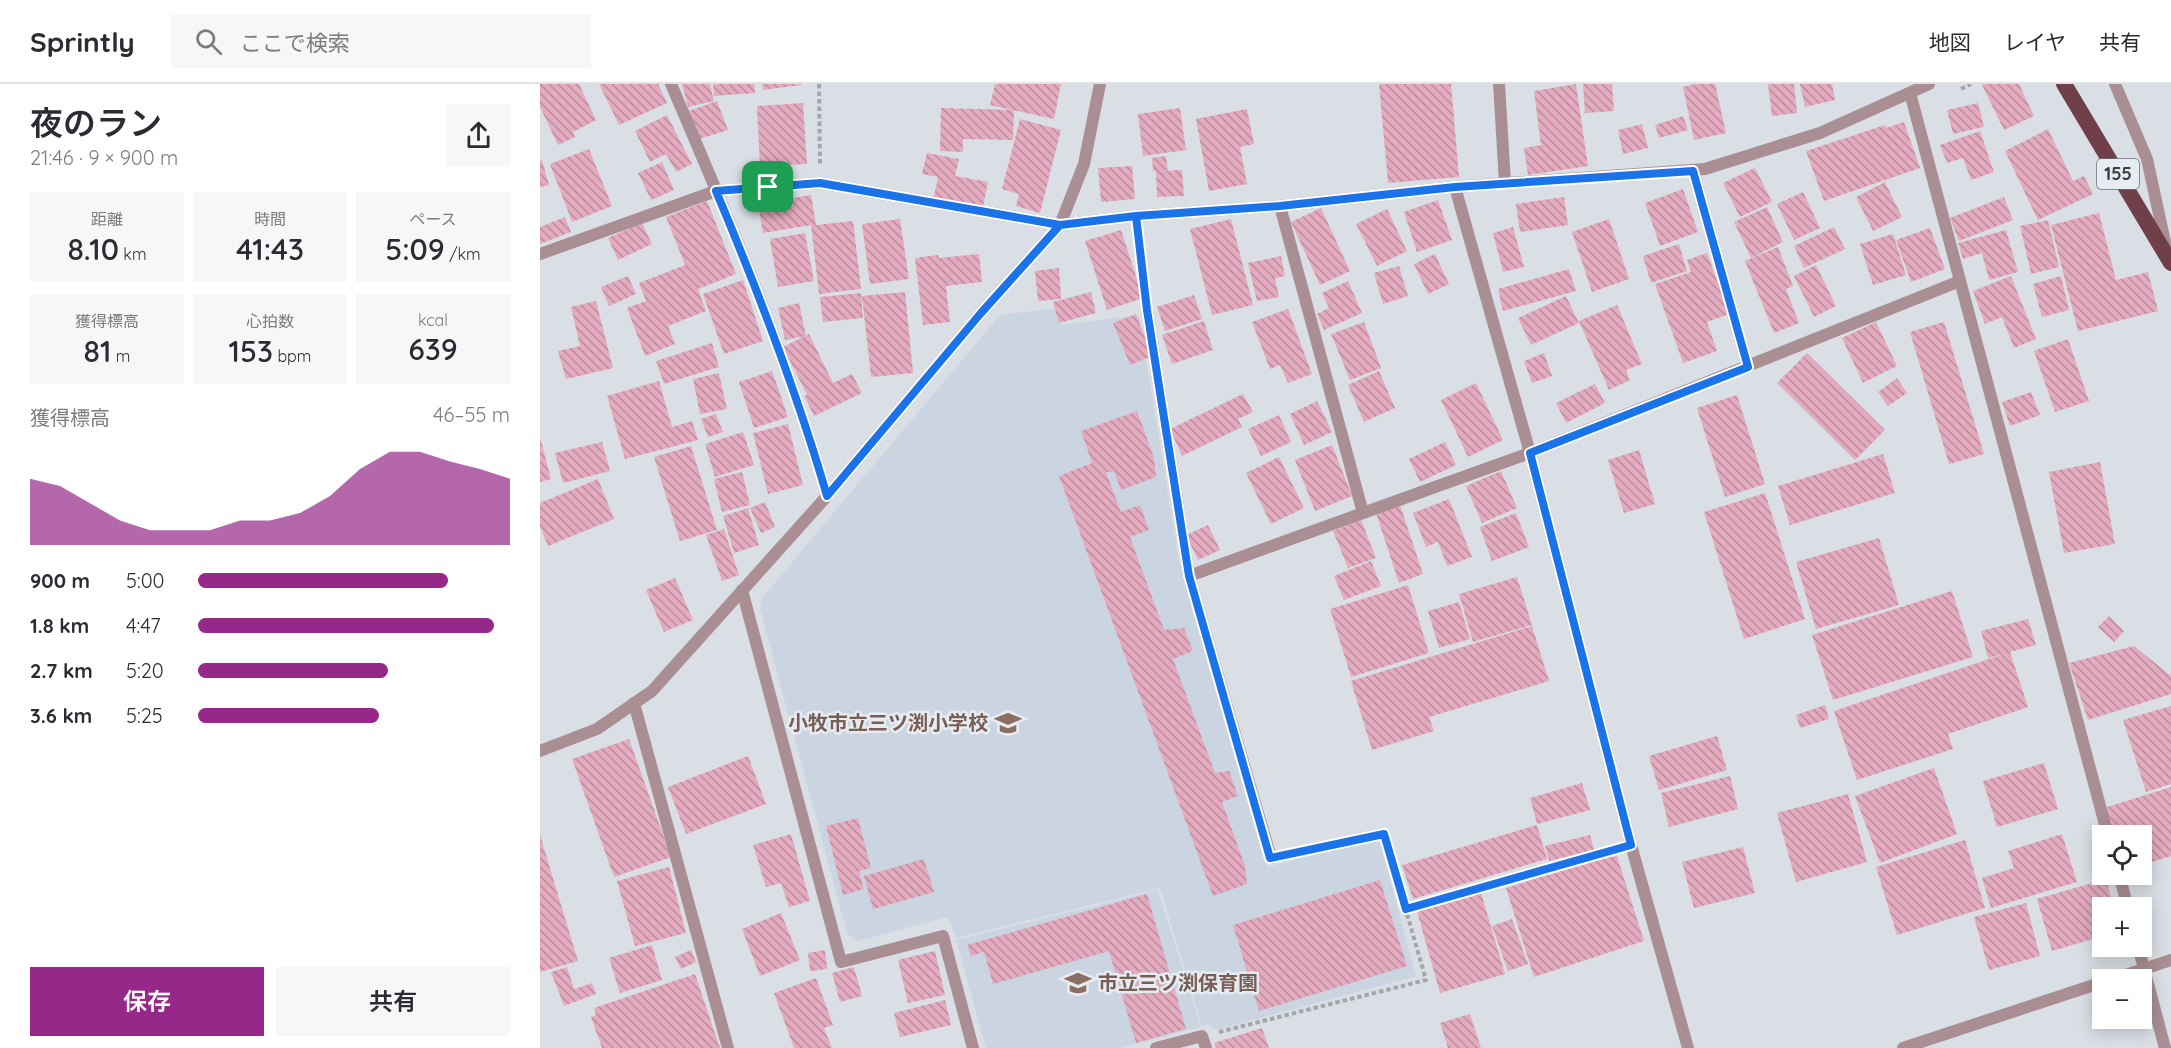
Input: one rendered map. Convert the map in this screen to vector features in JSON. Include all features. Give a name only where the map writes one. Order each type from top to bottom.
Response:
[{"type":"highway","name":"155","points":[[2064,84],[2170,262]]},
{"type":"street","points":[[671,84],[773,332],[808,429],[827,496]]},
{"type":"street","points":[[540,751],[597,729],[652,691],[827,496],[981,313],[1060,225],[1084,164],[1100,84]]},
{"type":"street","points":[[1499,84],[1504,183]]},
{"type":"street","points":[[540,254],[716,191],[820,183],[1060,225],[1136,216],[1280,206],[1455,187],[1705,170],[1820,133],[1929,84]]},
{"type":"street","points":[[2115,84],[2147,159],[2170,262]]},
{"type":"street","points":[[1910,93],[2105,825]]},
{"type":"street","points":[[1693,171],[1748,367]]},
{"type":"street","points":[[1455,187],[1530,453],[1631,845],[1688,1048]]},
{"type":"street","points":[[1280,206],[1363,513]]},
{"type":"street","points":[[1189,576],[1530,453],[1960,281]]},
{"type":"street","points":[[1147,310],[1189,576],[1270,858]]},
{"type":"street","points":[[742,590],[841,962],[943,936],[973,1048]]},
{"type":"street","points":[[634,704],[728,1048]]},
{"type":"street","points":[[2141,957],[2144,969],[2171,960]]},
{"type":"street","points":[[1903,1048],[2092,986]]},
{"type":"street","points":[[2152,999],[2165,1048]]},
{"type":"street","points":[[1156,1048],[1204,1042]]},
{"type":"path","points":[[819,84],[820,183]]},
{"type":"path","points":[[1961,89],[1971,84]]},
{"type":"path","points":[[1136,216],[1147,310]]},
{"type":"path","points":[[1204,1042],[1426,980],[1384,834],[1270,858]]},
{"type":"path","points":[[1406,909],[1631,845]]},
{"type":"shaded area","name":"小牧市立三ツ渕小学校","points":[[1057,308],[1060,325],[1139,315],[1179,561],[1267,867],[1379,838],[1416,976],[1216,1030],[1208,1024],[1202,1026],[1160,888],[956,938],[948,917],[857,941],[847,933],[760,609],[762,598],[1000,315]]},
{"type":"shaded area","name":"市立三ツ渕保育園","points":[[1158,890],[1201,1027],[1121,1048],[986,1048],[956,940]]},
{"type":"building","points":[[540,84],[579,84],[596,120],[573,132],[575,137],[558,145],[540,107]]},
{"type":"building","points":[[599,84],[658,84],[667,103],[619,125]]},
{"type":"building","points":[[682,84],[710,84],[714,101],[688,107]]},
{"type":"building","points":[[713,84],[754,84],[755,93],[714,96]]},
{"type":"building","points":[[762,84],[801,84],[801,85],[763,90]]},
{"type":"building","points":[[995,84],[1061,84],[1054,119],[990,105]]},
{"type":"building","points":[[1379,84],[1451,84],[1459,177],[1388,183]]},
{"type":"building","points":[[1576,84],[1588,166],[1528,175],[1524,148],[1541,145],[1534,91]]},
{"type":"building","points":[[1583,84],[1612,84],[1614,111],[1585,113]]},
{"type":"building","points":[[1695,84],[1715,84],[1726,133],[1694,140],[1683,87]]},
{"type":"building","points":[[1768,84],[1794,84],[1797,113],[1772,116]]},
{"type":"building","points":[[1800,84],[1832,84],[1835,100],[1805,107]]},
{"type":"building","points":[[2019,84],[2034,116],[2004,130],[1982,85]]},
{"type":"building","points":[[717,101],[728,130],[699,139],[689,111]]},
{"type":"building","points":[[803,103],[807,164],[760,166],[757,106]]},
{"type":"building","points":[[1978,103],[1984,127],[1953,134],[1947,110]]},
{"type":"building","points":[[941,108],[1014,110],[1013,140],[963,139],[963,152],[940,151]]},
{"type":"building","points":[[1180,108],[1186,150],[1143,156],[1138,114]]},
{"type":"building","points":[[1247,109],[1254,144],[1240,147],[1247,184],[1209,191],[1196,119]]},
{"type":"building","points":[[667,115],[692,164],[676,172],[666,154],[650,162],[635,131]]},
{"type":"building","points":[[1683,116],[1688,130],[1659,138],[1655,125]]},
{"type":"building","points":[[1020,119],[1061,130],[1040,213],[1016,206],[1019,194],[1002,189]]},
{"type":"building","points":[[1904,122],[1920,168],[1824,201],[1806,151],[1885,125],[1886,128]]},
{"type":"building","points":[[1642,124],[1648,148],[1623,154],[1618,130]]},
{"type":"building","points":[[2048,129],[2073,181],[2084,176],[2093,194],[2038,220],[2005,151]]},
{"type":"building","points":[[1980,131],[1994,172],[1971,180],[1963,158],[1947,163],[1940,145]]},
{"type":"building","points":[[589,149],[612,206],[572,222],[550,164]]},
{"type":"building","points":[[927,153],[959,159],[955,176],[988,182],[982,211],[933,201],[938,177],[922,174]]},
{"type":"building","points":[[1166,156],[1168,170],[1160,171],[1182,170],[1184,196],[1157,197],[1156,171],[1153,171],[1152,158]]},
{"type":"building","points":[[542,160],[549,185],[540,187],[540,161]]},
{"type":"building","points":[[662,162],[674,190],[651,200],[638,173]]},
{"type":"building","points":[[1132,166],[1135,199],[1101,202],[1098,168]]},
{"type":"building","points":[[1755,168],[1772,202],[1740,217],[1723,183]]},
{"type":"building","points":[[1885,182],[1902,217],[1873,231],[1856,197]]},
{"type":"building","points":[[1683,189],[1698,232],[1660,246],[1645,203]]},
{"type":"building","points":[[1803,192],[1820,228],[1794,240],[1777,204]]},
{"type":"building","points":[[811,195],[816,225],[853,221],[861,289],[819,294],[811,225],[763,233],[758,204]]},
{"type":"building","points":[[1564,197],[1568,225],[1520,232],[1516,204]]},
{"type":"building","points":[[2004,197],[2013,220],[1959,241],[1950,218]]},
{"type":"building","points":[[1438,200],[1452,240],[1417,252],[1404,212]]},
{"type":"building","points":[[707,201],[736,274],[698,289],[706,311],[668,326],[675,344],[645,356],[627,308],[646,301],[639,283],[685,265],[666,217]]},
{"type":"building","points":[[1767,207],[1783,242],[1751,258],[1734,222]]},
{"type":"building","points":[[1321,208],[1350,271],[1320,285],[1291,222]]},
{"type":"building","points":[[1387,209],[1407,251],[1377,266],[1356,224]]},
{"type":"building","points":[[2099,213],[2116,280],[2148,272],[2158,311],[2078,331],[2051,225]]},
{"type":"building","points":[[565,217],[571,232],[540,244],[540,227]]},
{"type":"building","points":[[900,219],[909,279],[870,284],[862,224]]},
{"type":"building","points":[[1231,219],[1253,305],[1212,315],[1190,229]]},
{"type":"building","points":[[1609,219],[1629,279],[1592,292],[1572,232]]},
{"type":"building","points":[[2048,220],[2059,267],[2031,274],[2020,226]]},
{"type":"building","points":[[642,223],[652,244],[618,260],[608,238]]},
{"type":"building","points":[[1513,227],[1524,267],[1503,272],[1493,233]]},
{"type":"building","points":[[1834,227],[1845,249],[1804,268],[1794,246]]},
{"type":"building","points":[[1930,228],[1945,269],[1911,282],[1896,240]]},
{"type":"building","points":[[1121,230],[1143,298],[1107,310],[1085,241]]},
{"type":"building","points":[[2006,230],[2018,272],[1989,280],[1982,253],[1963,259],[1958,243]]},
{"type":"building","points":[[805,233],[814,281],[778,287],[770,239]]},
{"type":"building","points":[[1893,234],[1906,275],[1873,285],[1860,244]]},
{"type":"building","points":[[1679,244],[1687,271],[1651,283],[1643,256]]},
{"type":"building","points":[[1778,247],[1793,286],[1786,289],[1799,323],[1774,333],[1745,261]]},
{"type":"building","points":[[1707,253],[1729,314],[1707,322],[1717,351],[1683,363],[1655,284],[1691,272],[1687,260]]},
{"type":"building","points":[[979,254],[982,282],[946,286],[950,322],[923,325],[915,258]]},
{"type":"building","points":[[1435,254],[1449,284],[1428,294],[1414,264]]},
{"type":"building","points":[[1281,256],[1285,276],[1275,278],[1279,297],[1257,301],[1248,263]]},
{"type":"building","points":[[1816,265],[1836,306],[1814,317],[1794,276]]},
{"type":"building","points":[[1399,266],[1408,296],[1383,304],[1374,273]]},
{"type":"building","points":[[1059,268],[1061,299],[1038,301],[1035,271]]},
{"type":"building","points":[[1569,269],[1576,291],[1503,311],[1498,289]]},
{"type":"building","points":[[628,276],[636,294],[609,306],[601,287]]},
{"type":"building","points":[[2011,276],[2036,339],[2014,348],[2002,317],[1985,324],[1973,291]]},
{"type":"building","points":[[2061,276],[2069,310],[2042,317],[2033,284]]},
{"type":"building","points":[[743,280],[763,341],[724,354],[703,294]]},
{"type":"building","points":[[1348,281],[1362,313],[1324,330],[1317,314],[1329,308],[1322,293]]},
{"type":"building","points":[[905,292],[913,373],[871,377],[862,296]]},
{"type":"building","points":[[1091,292],[1096,313],[1059,323],[1053,302]]},
{"type":"building","points":[[861,293],[863,318],[823,322],[820,297]]},
{"type":"building","points":[[1194,295],[1202,319],[1165,331],[1157,307]]},
{"type":"building","points":[[1566,296],[1579,323],[1531,345],[1518,318]]},
{"type":"building","points":[[596,301],[613,368],[566,379],[558,351],[580,346],[571,307]]},
{"type":"building","points":[[799,303],[806,336],[785,340],[778,308]]},
{"type":"building","points":[[1617,305],[1642,364],[1626,370],[1630,380],[1609,390],[1579,321]]},
{"type":"building","points":[[1288,309],[1312,374],[1288,383],[1280,365],[1270,369],[1252,322]]},
{"type":"building","points":[[1136,314],[1152,356],[1130,365],[1113,323]]},
{"type":"building","points":[[1204,321],[1213,350],[1172,364],[1162,335]]},
{"type":"building","points":[[1364,322],[1381,368],[1350,380],[1331,334]]},
{"type":"building","points":[[1876,322],[1897,366],[1863,383],[1842,338]]},
{"type":"building","points":[[1944,322],[1984,454],[1949,464],[1910,332]]},
{"type":"building","points":[[809,334],[833,383],[852,374],[862,393],[814,416],[804,396],[807,395],[783,347]]},
{"type":"building","points":[[2068,339],[2089,401],[2055,412],[2034,351]]},
{"type":"building","points":[[712,343],[719,367],[664,384],[656,361]]},
{"type":"building","points":[[1544,353],[1552,376],[1532,383],[1524,361]]},
{"type":"building","points":[[1807,353],[1885,430],[1855,460],[1777,383]]},
{"type":"building","points":[[772,371],[788,417],[754,428],[739,382]]},
{"type":"building","points":[[1379,371],[1395,408],[1364,422],[1348,385]]},
{"type":"building","points":[[719,373],[727,409],[700,414],[693,379]]},
{"type":"building","points":[[1897,378],[1907,393],[1888,406],[1878,392]]},
{"type":"building","points":[[659,381],[672,427],[692,421],[698,440],[625,459],[607,396]]},
{"type":"building","points":[[1476,383],[1503,440],[1468,457],[1441,400]]},
{"type":"building","points":[[1595,384],[1605,403],[1566,423],[1556,403]]},
{"type":"building","points":[[2031,392],[2040,415],[2010,426],[2002,402]]},
{"type":"building","points":[[1243,394],[1253,412],[1238,419],[1242,427],[1182,456],[1170,429]]},
{"type":"building","points":[[1737,395],[1765,484],[1725,497],[1697,408]]},
{"type":"building","points":[[1317,401],[1332,432],[1304,445],[1290,414]]},
{"type":"building","points":[[1137,411],[1154,458],[1156,477],[1121,490],[1114,472],[1106,472],[1121,512],[1140,505],[1149,530],[1130,537],[1164,630],[1184,628],[1193,651],[1173,659],[1215,773],[1229,771],[1238,796],[1222,802],[1245,866],[1247,884],[1213,896],[1059,476],[1092,463],[1081,431]]},
{"type":"building","points":[[716,414],[723,432],[708,437],[701,419]]},
{"type":"building","points":[[1279,415],[1291,442],[1261,456],[1248,429]]},
{"type":"building","points":[[788,424],[803,485],[768,494],[753,433]]},
{"type":"building","points":[[743,432],[754,465],[715,477],[705,444]]},
{"type":"building","points":[[540,437],[551,479],[540,482]]},
{"type":"building","points":[[602,442],[610,471],[563,483],[555,453]]},
{"type":"building","points":[[1445,442],[1456,465],[1420,482],[1409,459]]},
{"type":"building","points":[[1332,445],[1352,496],[1315,511],[1295,460]]},
{"type":"building","points":[[691,446],[717,530],[680,541],[654,457]]},
{"type":"building","points":[[1639,450],[1655,504],[1624,513],[1608,460]]},
{"type":"building","points":[[1883,454],[1895,493],[1790,525],[1778,486]]},
{"type":"building","points":[[1279,457],[1304,508],[1271,524],[1246,473]]},
{"type":"building","points":[[2100,462],[2115,544],[2064,553],[2049,472]]},
{"type":"building","points":[[1501,471],[1517,508],[1482,523],[1466,486]]},
{"type":"building","points":[[742,472],[750,505],[722,512],[714,479]]},
{"type":"building","points":[[598,479],[614,519],[548,546],[540,526],[540,503]]},
{"type":"building","points":[[1765,493],[1805,619],[1744,639],[1704,512]]},
{"type":"building","points":[[1449,499],[1472,557],[1447,566],[1438,542],[1426,547],[1413,513]]},
{"type":"building","points":[[765,502],[775,527],[761,533],[750,508]]},
{"type":"building","points":[[1400,505],[1423,574],[1399,583],[1376,513]]},
{"type":"building","points":[[748,508],[759,545],[734,553],[723,516]]},
{"type":"building","points":[[1516,513],[1529,547],[1492,561],[1480,527]]},
{"type":"building","points":[[1361,520],[1376,558],[1348,568],[1333,531]]},
{"type":"building","points":[[1208,525],[1220,550],[1198,560],[1186,535]]},
{"type":"building","points":[[724,529],[739,575],[722,581],[706,535]]},
{"type":"building","points":[[1879,538],[1899,605],[1816,629],[1796,562]]},
{"type":"building","points":[[1371,561],[1381,586],[1344,600],[1334,576]]},
{"type":"building","points":[[1517,577],[1532,625],[1473,642],[1459,594]]},
{"type":"building","points":[[675,578],[693,620],[664,632],[646,590]]},
{"type":"building","points":[[1408,585],[1429,653],[1351,677],[1330,609]]},
{"type":"building","points":[[1952,591],[1973,657],[1833,700],[1812,635]]},
{"type":"building","points":[[1459,602],[1470,639],[1439,648],[1428,611]]},
{"type":"building","points":[[2109,616],[2124,631],[2114,642],[2098,627]]},
{"type":"building","points":[[2028,619],[2036,645],[2010,652],[2028,707],[1948,734],[1953,749],[1857,780],[1834,711],[2004,654],[1988,658],[1981,631]]},
{"type":"building","points":[[1532,626],[1549,681],[1429,717],[1434,731],[1372,750],[1351,681]]},
{"type":"building","points":[[2134,646],[2171,676],[2171,694],[2088,720],[2069,663]]},
{"type":"building","points":[[1825,705],[1829,719],[1800,728],[1796,715]]},
{"type":"building","points":[[2171,706],[2171,784],[2146,792],[2123,720]]},
{"type":"building","points":[[1717,736],[1727,770],[1659,790],[1649,756]]},
{"type":"building","points":[[629,739],[671,857],[614,877],[572,759]]},
{"type":"building","points":[[748,756],[766,804],[686,834],[668,787]]},
{"type":"building","points":[[2044,763],[2058,809],[1997,827],[1983,781]]},
{"type":"building","points":[[1934,768],[1957,834],[1880,863],[1855,796]]},
{"type":"building","points":[[1730,776],[1738,809],[1669,827],[1661,793]]},
{"type":"building","points":[[1582,783],[1590,810],[1537,824],[1530,798]]},
{"type":"building","points":[[2171,787],[2171,856],[2152,862],[2152,825],[2109,825],[2104,808]]},
{"type":"building","points":[[1848,794],[1867,862],[1796,882],[1777,813]]},
{"type":"building","points":[[858,818],[871,868],[859,871],[864,889],[843,895],[826,826]]},
{"type":"building","points":[[1537,825],[1547,859],[1413,899],[1402,865]]},
{"type":"building","points":[[791,834],[810,901],[789,907],[781,883],[766,887],[753,845]]},
{"type":"building","points":[[2062,834],[2077,882],[1991,908],[1982,878],[2014,868],[2008,851]]},
{"type":"building","points":[[540,835],[578,961],[540,972]]},
{"type":"building","points":[[1590,835],[1594,850],[1549,861],[1545,846]]},
{"type":"building","points":[[1965,840],[1985,908],[1897,935],[1876,867]]},
{"type":"building","points":[[1743,847],[1755,893],[1694,908],[1682,862]]},
{"type":"building","points":[[1616,853],[1644,941],[1534,977],[1506,888]]},
{"type":"building","points":[[924,859],[934,892],[873,909],[864,876]]},
{"type":"building","points":[[669,867],[686,933],[635,946],[617,881]]},
{"type":"building","points":[[1380,880],[1407,966],[1259,1011],[1233,925]]},
{"type":"building","points":[[2092,883],[2092,885],[2108,885],[2111,897],[2092,897],[2092,939],[2052,951],[2037,899]]},
{"type":"building","points":[[1481,893],[1505,974],[1440,993],[1417,911]]},
{"type":"building","points":[[1147,894],[1186,1029],[1136,1043],[1109,951],[993,984],[984,952],[971,956],[967,945]]},
{"type":"building","points":[[2026,903],[2040,956],[1989,970],[1974,917]]},
{"type":"building","points":[[781,913],[800,960],[760,976],[742,929]]},
{"type":"building","points":[[1512,919],[1528,964],[1508,971],[1492,926]]},
{"type":"building","points":[[652,945],[662,980],[620,993],[609,958]]},
{"type":"building","points":[[691,950],[696,962],[681,969],[675,957]]},
{"type":"building","points":[[825,950],[827,969],[810,971],[808,953]]},
{"type":"building","points":[[935,951],[945,995],[908,1003],[898,960]]},
{"type":"building","points":[[567,967],[574,989],[592,983],[596,994],[564,1006],[551,972]]},
{"type":"building","points":[[854,967],[862,996],[840,1002],[832,973]]},
{"type":"building","points":[[695,974],[720,1048],[602,1048],[591,1017],[596,1015],[594,1008]]},
{"type":"building","points":[[816,978],[833,1025],[824,1028],[832,1048],[794,1048],[774,993]]},
{"type":"building","points":[[945,1000],[951,1025],[900,1037],[894,1013]]},
{"type":"building","points":[[1470,1014],[1481,1048],[1448,1048],[1440,1023]]},
{"type":"building","points":[[1262,1028],[1269,1048],[1216,1048],[1214,1043]]},
{"type":"place","name":"小牧市立三ツ渕小学校","points":[[1008,723]]},
{"type":"place","name":"市立三ツ渕保育園","points":[[1078,983]]},
{"type":"route","points":[[768,187],[716,191],[761,300],[808,429],[827,496],[981,313],[1060,225],[1136,216],[1147,310],[1189,576],[1270,858],[1384,834],[1406,909],[1631,845],[1530,453],[1748,367],[1693,171],[1455,187],[1280,206],[1136,216],[1060,225],[820,183],[768,187]]}]
